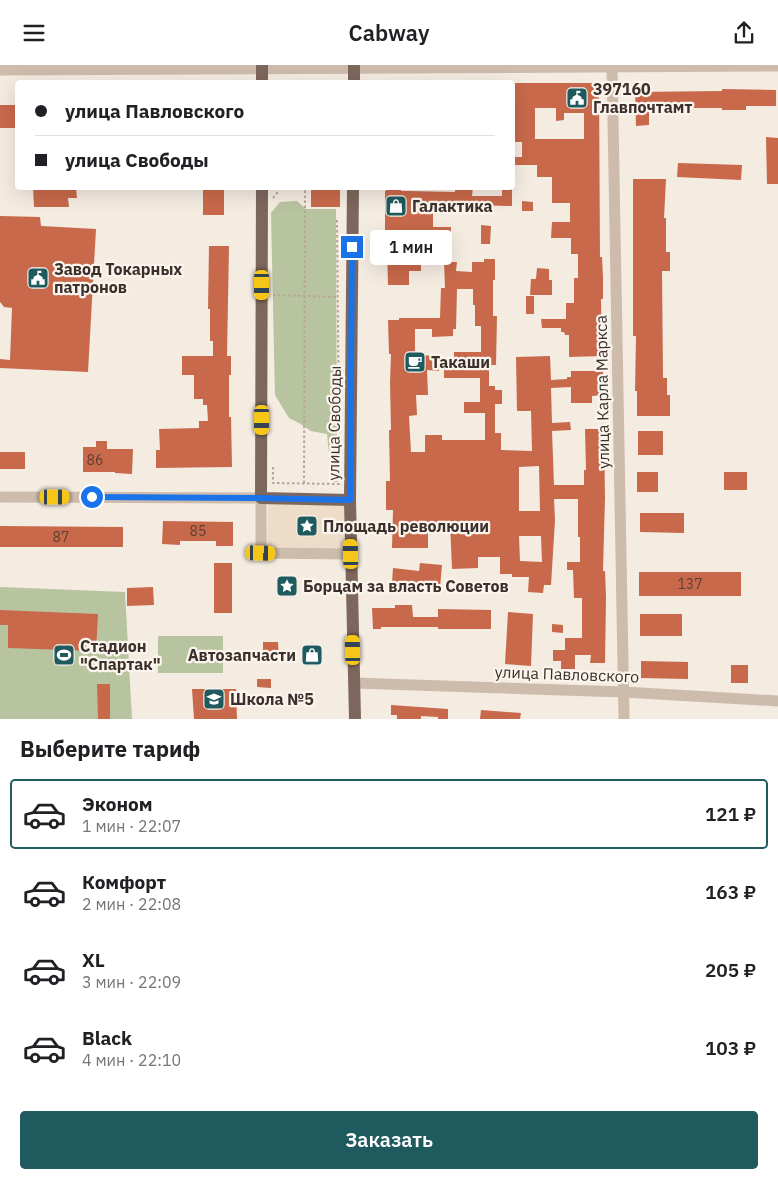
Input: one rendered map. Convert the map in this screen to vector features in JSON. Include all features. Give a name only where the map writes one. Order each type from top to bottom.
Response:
[{"type":"main road","points":[[354,67],[354,80]]},
{"type":"main road","points":[[262,190],[262,498],[350,500]]},
{"type":"main road","name":"улица Свободы","points":[[353,190],[350,500],[355,719]]},
{"type":"street","points":[[0,70],[262,74],[354,67],[778,65]]},
{"type":"street","name":"улица Карла Маркса","points":[[612,66],[624,719]]},
{"type":"street","points":[[0,497],[262,498],[261,553],[351,554]]},
{"type":"street","name":"улица Павловского","points":[[354,683],[624,692],[778,701]]},
{"type":"path","points":[[262,74],[294,80]]},
{"type":"path","points":[[269,203],[279,190]]},
{"type":"path","points":[[304,190],[304,483]]},
{"type":"path","points":[[337,220],[339,435]]},
{"type":"path","points":[[271,295],[338,297]]},
{"type":"path","points":[[273,463],[273,483],[339,484]]},
{"type":"green space","points":[[297,201],[306,209],[336,209],[337,482],[332,482],[327,434],[311,431],[289,418],[275,395],[271,213],[280,202]]},
{"type":"green space","name":"Стадион \"Спартак\"","points":[[0,587],[125,592],[132,719],[0,719]]},
{"type":"green space","points":[[158,636],[223,636],[223,673],[158,673]]},
{"type":"shaded area","name":"Площадь революции","points":[[268,503],[348,504],[347,550],[267,549]]},
{"type":"building","points":[[515,83],[599,83],[600,257],[602,257],[603,278],[603,299],[601,299],[602,356],[569,357],[569,335],[561,332],[561,328],[542,328],[541,319],[566,319],[566,303],[574,303],[574,278],[578,278],[578,254],[571,254],[571,238],[551,238],[552,222],[570,222],[570,203],[552,203],[552,177],[537,177],[537,165],[515,165],[515,157],[522,157],[522,142],[515,142]],"holes":[[[535,108],[556,108],[556,121],[564,120],[564,113],[584,113],[584,139],[535,139]]]},
{"type":"building","points":[[722,89],[776,90],[776,106],[746,106],[746,110],[667,108],[667,111],[649,111],[649,125],[636,126],[635,92],[722,91]]},
{"type":"building","points":[[0,105],[15,105],[15,128],[0,128]]},
{"type":"building","points":[[766,137],[778,138],[778,184],[767,184]]},
{"type":"building","points":[[678,163],[742,165],[741,180],[677,177]]},
{"type":"building","points":[[633,179],[666,179],[664,218],[666,218],[666,252],[670,252],[670,271],[662,271],[663,378],[667,378],[667,395],[670,395],[670,416],[637,416],[637,391],[635,391],[636,336],[633,336]]},
{"type":"building","points":[[33,190],[76,190],[77,198],[68,198],[69,207],[34,207]]},
{"type":"building","points":[[203,190],[224,190],[224,215],[203,215]]},
{"type":"building","points":[[311,190],[340,190],[340,207],[311,207]]},
{"type":"building","points":[[455,190],[473,190],[472,196],[502,196],[502,190],[512,190],[512,206],[433,204],[433,227],[451,227],[450,244],[421,243],[421,271],[409,271],[409,285],[388,285],[387,248],[385,247],[386,191],[455,192]]},
{"type":"building","points":[[522,201],[533,202],[533,211],[522,211]]},
{"type":"building","points":[[0,216],[40,217],[41,226],[96,229],[88,372],[0,368],[0,359],[10,360],[12,308],[4,307],[0,302]]},
{"type":"building","points":[[481,225],[491,226],[490,244],[481,244]]},
{"type":"building","points":[[209,246],[229,246],[227,356],[231,356],[229,417],[231,417],[232,467],[156,468],[156,450],[160,450],[159,429],[199,428],[199,421],[208,421],[207,405],[203,405],[203,399],[194,399],[194,375],[182,375],[182,356],[213,356],[213,341],[210,341],[210,309],[208,309]]},
{"type":"building","points":[[484,259],[495,259],[493,316],[497,316],[496,365],[489,365],[489,386],[495,386],[495,390],[502,390],[502,404],[495,404],[495,433],[501,433],[501,450],[532,451],[531,411],[517,411],[516,357],[550,356],[551,380],[567,379],[567,377],[571,377],[571,371],[603,371],[603,395],[592,396],[592,403],[571,403],[571,387],[551,388],[552,423],[570,422],[571,430],[552,431],[554,485],[584,485],[584,470],[586,470],[585,429],[604,429],[603,571],[605,571],[606,597],[605,663],[590,663],[591,655],[575,655],[575,669],[561,669],[561,661],[553,661],[553,650],[565,650],[565,638],[582,638],[582,598],[574,598],[573,570],[567,570],[567,562],[580,562],[578,499],[554,499],[555,520],[551,585],[544,585],[543,593],[528,592],[529,577],[512,577],[512,574],[500,574],[500,557],[478,557],[478,568],[452,569],[450,523],[428,524],[428,548],[392,548],[393,510],[386,510],[386,481],[390,481],[389,430],[391,430],[391,354],[389,354],[388,320],[399,320],[399,318],[440,318],[441,288],[445,288],[444,262],[457,262],[456,271],[472,272],[472,262],[484,262]],"holes":[[[457,289],[473,289],[475,326],[481,326],[481,352],[454,352],[454,365],[444,365],[444,378],[480,378],[480,402],[464,402],[464,413],[485,413],[485,440],[442,440],[442,435],[425,435],[425,452],[411,452],[409,416],[417,415],[416,395],[428,395],[427,370],[439,371],[439,356],[415,355],[415,329],[432,329],[432,337],[453,336],[453,329],[456,329]],[[539,466],[540,511],[519,511],[519,467]],[[519,536],[541,536],[542,562],[520,561]]]},
{"type":"building","points":[[537,268],[549,269],[549,280],[552,280],[552,295],[530,295],[531,279],[536,279]]},
{"type":"building","points":[[526,296],[534,296],[534,314],[526,314]]},
{"type":"building","points":[[638,431],[663,431],[663,455],[638,455]]},
{"type":"building","points":[[96,441],[107,441],[107,449],[133,449],[132,474],[83,472],[83,447],[96,447]]},
{"type":"building","points":[[0,452],[25,452],[25,469],[0,469]]},
{"type":"building","points":[[637,472],[658,472],[658,492],[637,492]]},
{"type":"building","points":[[724,472],[747,472],[747,490],[724,490]]},
{"type":"building","points":[[640,513],[684,513],[684,533],[640,532]]},
{"type":"building","points":[[163,521],[233,522],[233,546],[216,546],[216,541],[180,541],[180,545],[162,544]]},
{"type":"building","points":[[0,526],[123,527],[123,547],[0,547]]},
{"type":"building","points":[[214,563],[232,563],[232,613],[214,613]]},
{"type":"building","points":[[420,563],[442,565],[440,588],[392,583],[393,568],[419,571]]},
{"type":"building","points":[[639,572],[741,572],[741,596],[639,596]]},
{"type":"building","points":[[153,587],[154,605],[127,606],[127,588]]},
{"type":"building","points":[[395,605],[412,605],[413,617],[438,617],[438,609],[491,610],[491,629],[381,627],[381,629],[373,629],[372,608],[395,608]]},
{"type":"building","points":[[0,610],[98,614],[96,651],[8,648],[8,625],[0,625]]},
{"type":"building","points":[[508,612],[533,614],[531,666],[505,664]]},
{"type":"building","points":[[640,614],[682,614],[682,636],[640,636]]},
{"type":"building","points":[[552,624],[563,625],[563,633],[552,632]]},
{"type":"building","points":[[263,642],[278,642],[279,658],[263,659]]},
{"type":"building","points":[[641,661],[688,662],[688,679],[641,678]]},
{"type":"building","points":[[731,665],[748,665],[748,683],[731,683]]},
{"type":"building","points":[[257,679],[271,679],[271,688],[257,687]]},
{"type":"building","points":[[97,684],[110,684],[110,719],[98,719]]},
{"type":"building","name":"Школа №5","points":[[192,689],[236,689],[237,719],[194,719]]},
{"type":"building","points":[[391,705],[448,709],[448,719],[421,716],[421,719],[397,719],[397,715],[391,715]]},
{"type":"building","points":[[481,710],[521,713],[520,719],[480,719]]},
{"type":"place","name":"397160 Главпочтамт","points":[[577,98]]},
{"type":"place","name":"Галактика","points":[[396,206]]},
{"type":"place","name":"Завод Токарных патронов","points":[[38,278]]},
{"type":"place","name":"Такаши","points":[[415,362]]},
{"type":"place","name":"Площадь революции","points":[[307,526]]},
{"type":"place","name":"Борцам за власть Советов","points":[[287,586]]},
{"type":"place","name":"Стадион \"Спартак\"","points":[[64,655]]},
{"type":"place","name":"Автозапчасти","points":[[312,655]]},
{"type":"place","name":"Школа №5","points":[[214,699]]},
{"type":"route","points":[[92,497],[350,500],[352,247]]}]
